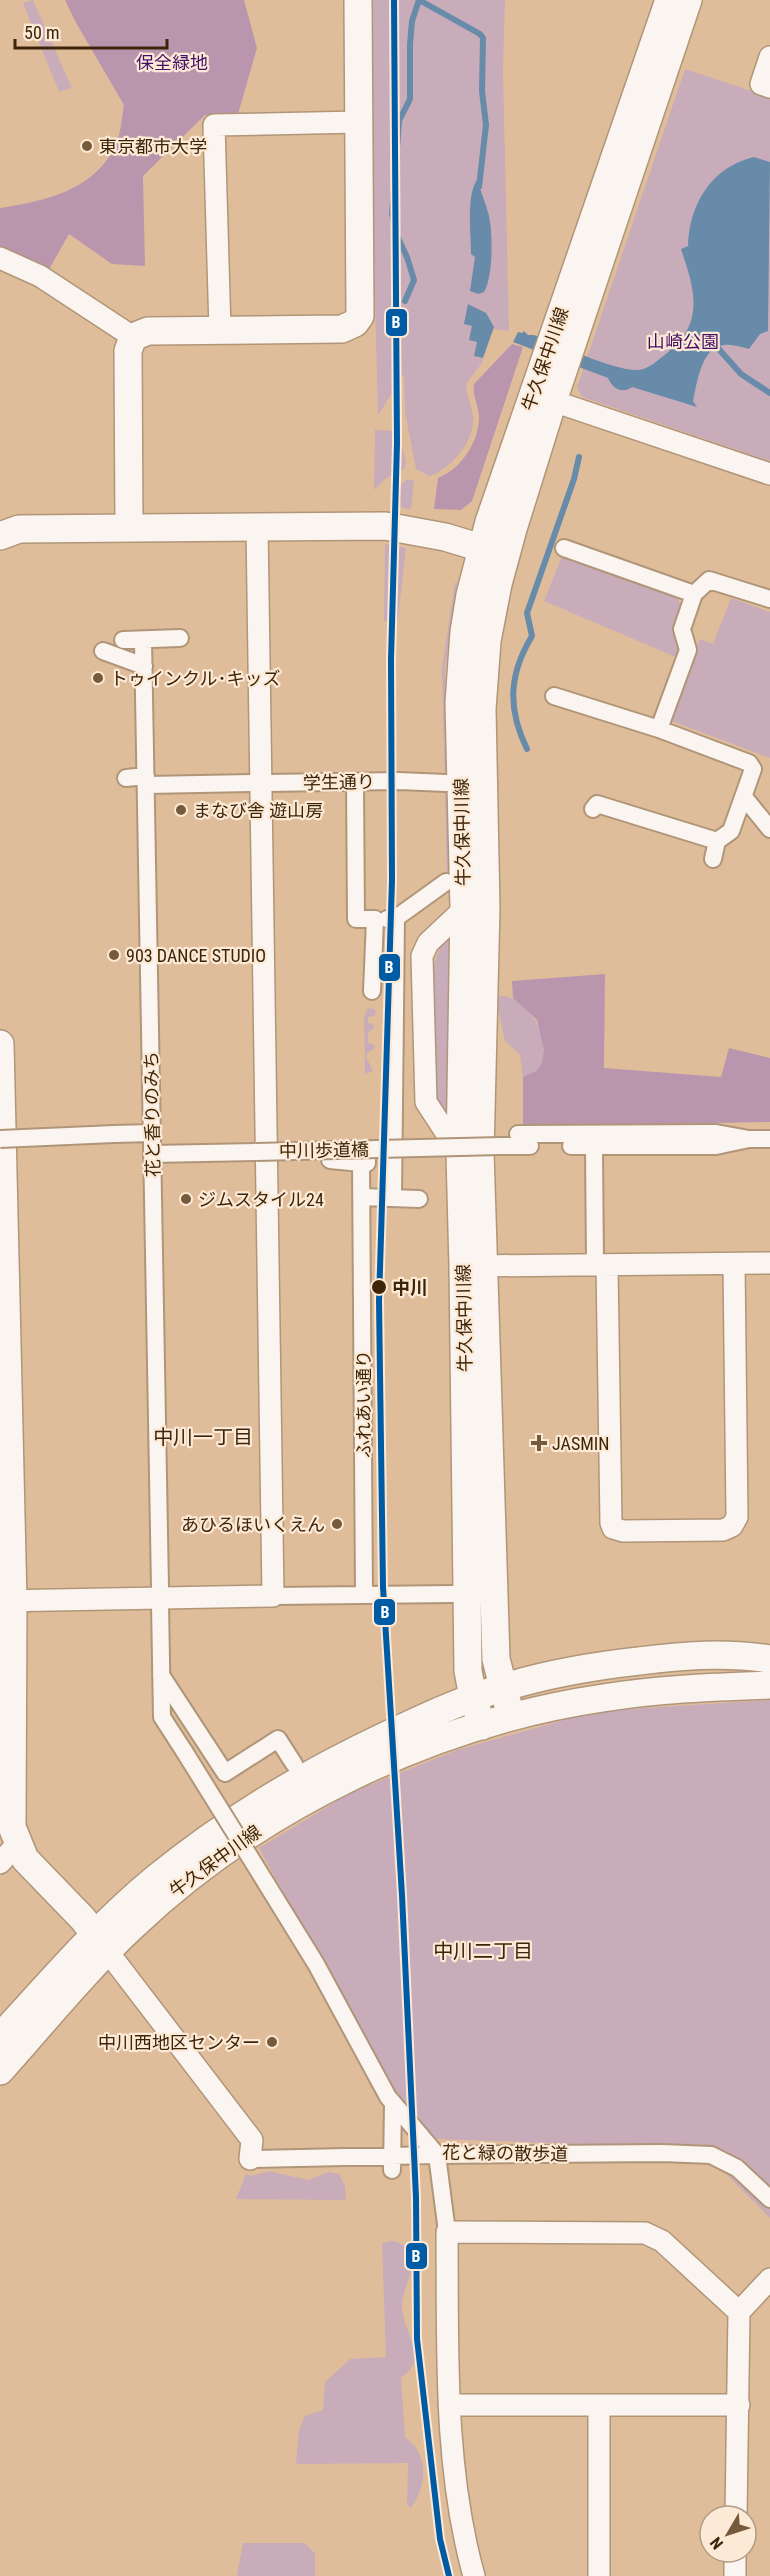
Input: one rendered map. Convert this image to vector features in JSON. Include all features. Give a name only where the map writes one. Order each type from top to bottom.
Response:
[{"type":"street","points":[[129,527],[128,351],[133,337],[148,331],[342,329],[358,320],[360,311],[358,0]]},
{"type":"street","name":"牛久保中川線","points":[[482,1726],[468,1671],[474,1266],[480,1152],[486,908],[482,709],[494,551],[532,394],[669,0]]},
{"type":"street","name":"牛久保中川線","points":[[0,2037],[102,1943],[131,1927],[167,1896],[246,1837],[288,1810],[330,1786],[374,1766],[511,1717],[496,1659],[474,1266],[460,1154],[464,909],[459,738],[460,667],[467,614],[553,401],[688,0]]},
{"type":"street","points":[[770,57],[761,84],[770,87]]},
{"type":"street","points":[[220,330],[214,125],[359,122]]},
{"type":"street","points":[[0,258],[40,276],[133,337]]},
{"type":"street","points":[[553,401],[770,474]]},
{"type":"street","points":[[257,526],[273,1596]]},
{"type":"street","points":[[0,536],[19,529],[385,526],[445,537],[494,551]]},
{"type":"street","points":[[564,548],[694,594]]},
{"type":"street","points":[[658,729],[688,650],[682,629],[694,594],[710,579],[770,599]]},
{"type":"street","points":[[123,640],[180,638]]},
{"type":"street","name":"花と香りのみち","points":[[143,640],[162,1716],[266,1883]]},
{"type":"street","points":[[103,651],[144,666]]},
{"type":"street","points":[[554,696],[658,729],[749,763],[753,769],[744,797],[731,831],[717,841],[713,860]]},
{"type":"street","name":"学生通り","points":[[126,778],[146,781],[259,783],[446,783]]},
{"type":"street","points":[[355,782],[356,919],[396,918],[446,882]]},
{"type":"street","points":[[744,797],[770,829]]},
{"type":"street","points":[[593,809],[597,804],[717,841]]},
{"type":"street","points":[[460,1154],[426,1102],[422,956],[428,943],[464,909]]},
{"type":"street","points":[[393,1198],[396,918]]},
{"type":"street","points":[[372,991],[375,919]]},
{"type":"street","points":[[0,1044],[6,1743],[12,1827],[9,1853],[34,1870],[83,1919],[102,1943],[252,2140],[250,2159],[392,2163],[437,2155],[447,2232],[449,2405],[454,2465],[469,2559],[474,2576]]},
{"type":"street","name":"中川歩道橋","points":[[0,1138],[121,1138],[186,1152],[501,1146],[521,1138],[716,1133],[749,1139]]},
{"type":"street","points":[[571,1146],[716,1146],[749,1139],[770,1139]]},
{"type":"street","points":[[594,1147],[611,1523],[614,1528],[623,1531],[723,1530],[732,1526],[737,1517],[734,1264]]},
{"type":"street","name":"ふれあい通り","points":[[330,1160],[364,1159],[362,1205],[364,1595]]},
{"type":"street","points":[[362,1205],[393,1198],[419,1199]]},
{"type":"street","points":[[474,1266],[770,1263]]},
{"type":"street","points":[[6,1601],[453,1594]]},
{"type":"street","points":[[502,1688],[609,1664],[689,1655],[747,1655],[770,1659]]},
{"type":"street","points":[[161,1675],[225,1773],[278,1739],[294,1764]]},
{"type":"street","points":[[511,1717],[602,1698],[663,1690],[770,1685]]},
{"type":"street","name":"牛久保中川線","points":[[0,2071],[153,1880],[193,1849],[274,1793],[446,1707],[502,1688]]},
{"type":"street","name":"花と緑の散歩道","points":[[266,1883],[316,1964],[393,2103],[437,2155],[662,2153],[711,2156],[737,2168],[770,2199]]},
{"type":"street","points":[[392,2163],[393,2103]]},
{"type":"street","points":[[447,2232],[645,2233],[662,2241],[738,2312]]},
{"type":"street","points":[[736,2504],[738,2312],[770,2279]]},
{"type":"street","points":[[449,2405],[738,2405]]},
{"type":"street","points":[[599,2405],[599,2576]]},
{"type":"green space","points":[[33,0],[72,88],[59,92],[23,3]]},
{"type":"green space","name":"保全緑地","points":[[65,0],[244,0],[257,48],[238,114],[205,115],[143,176],[145,266],[112,264],[69,234],[48,271],[0,247],[0,208],[52,197],[83,182],[97,172],[117,142],[124,105]]},
{"type":"green space","points":[[367,0],[505,0],[503,70],[509,331],[472,326],[477,342],[474,356],[483,358],[482,363],[466,384],[473,425],[460,453],[446,467],[429,476],[416,469],[405,412],[404,374],[378,415]]},
{"type":"green space","name":"山崎公園","points":[[685,69],[770,97],[770,461],[582,397],[577,387]]},
{"type":"green space","points":[[512,344],[523,347],[472,501],[461,510],[434,509],[438,478],[461,461],[476,436],[479,417],[474,384]]},
{"type":"green space","points":[[375,430],[398,431],[406,462],[404,469],[386,478],[374,490]]},
{"type":"green space","points":[[406,480],[414,480],[411,509],[403,508],[399,504],[397,489]]},
{"type":"green space","points":[[385,544],[406,548],[398,619],[391,627],[391,621],[384,621]]},
{"type":"green space","points":[[562,556],[676,596],[682,607],[673,630],[679,640],[678,658],[544,601]]},
{"type":"green space","points":[[455,582],[457,584],[445,668],[449,882],[447,882],[442,668]]},
{"type":"green space","points":[[731,598],[770,612],[770,758],[669,720],[700,639],[713,644]]},
{"type":"green space","points":[[455,931],[450,1118],[438,1102],[433,1090],[434,965],[441,945]]},
{"type":"green space","points":[[605,974],[604,1068],[721,1077],[729,1048],[770,1058],[770,1122],[523,1127],[523,1077],[536,1071],[542,1063],[544,1050],[537,1020],[513,998],[512,981]]},
{"type":"green space","points":[[495,995],[509,997],[521,1004],[529,1012],[541,1032],[545,1054],[542,1063],[533,1073],[523,1077],[520,1055],[505,1041]]},
{"type":"green space","points":[[368,1008],[376,1012],[374,1016],[368,1017],[368,1023],[373,1024],[374,1028],[368,1032],[368,1043],[373,1044],[375,1048],[368,1052],[366,1057],[373,1071],[365,1074],[364,1017]]},
{"type":"green space","points":[[770,1700],[770,2218],[700,2148],[434,2139],[390,2090],[259,1848],[350,1793],[457,1750],[596,1711]]},
{"type":"green space","points":[[269,2171],[308,2180],[329,2172],[339,2174],[345,2186],[346,2200],[236,2199],[246,2174],[251,2176]]},
{"type":"green space","points":[[393,2241],[405,2246],[411,2253],[412,2261],[402,2309],[417,2358],[410,2370],[401,2378],[405,2437],[419,2452],[423,2480],[411,2508],[407,2505],[408,2463],[296,2464],[299,2430],[305,2416],[323,2410],[325,2382],[350,2359],[386,2357],[382,2243]]},
{"type":"green space","points":[[243,2543],[305,2543],[315,2554],[315,2576],[237,2576]]},
{"type":"water","points":[[754,157],[770,162],[768,331],[760,334],[749,349],[724,345],[710,352],[701,367],[696,385],[693,401],[697,407],[632,387],[625,390],[618,389],[608,378],[513,342],[518,332],[524,331],[528,335],[534,335],[616,367],[639,370],[657,361],[679,342],[692,317],[693,291],[681,249],[688,246],[689,231],[698,202],[714,179],[726,169]]},
{"type":"water","points":[[477,180],[489,216],[492,244],[487,285],[484,292],[478,294],[470,291],[475,257],[471,254],[470,205]]},
{"type":"water","points":[[468,304],[486,313],[494,327],[483,358],[474,356],[477,342],[469,340],[472,326],[464,324]]},
{"type":"waterway","points":[[419,0],[480,34],[483,38],[482,91],[486,125],[479,187]]},
{"type":"waterway","points":[[405,301],[414,280],[398,238],[392,214],[399,121],[410,99],[412,21],[419,0]]},
{"type":"waterway","points":[[717,347],[741,374],[770,393]]},
{"type":"waterway","points":[[527,749],[516,719],[513,691],[515,678],[524,650],[532,636],[527,613],[574,479],[579,457]]},
{"type":"transit line","name":"B","points":[[394,0],[397,443],[391,660],[392,880],[379,1301],[383,1587],[402,1895],[416,2197],[417,2339],[440,2539],[449,2576]]},
{"type":"place","name":"東京都市大学","points":[[87,146]]},
{"type":"place","name":"トゥインクル･キッズ","points":[[98,678]]},
{"type":"place","name":"まなび舎 遊山房","points":[[181,810]]},
{"type":"place","name":"903 DANCE STUDIO","points":[[114,955]]},
{"type":"place","name":"ジムスタイル24","points":[[186,1199]]},
{"type":"place","name":"中川","points":[[379,1287]]},
{"type":"place","name":"JASMIN","points":[[539,1443]]},
{"type":"place","name":"あひるほいくえん","points":[[337,1524]]},
{"type":"place","name":"中川西地区センター","points":[[272,2042]]},
{"type":"district","name":"中川一丁目","points":[[203,1437]]},
{"type":"district","name":"中川二丁目","points":[[483,1951]]}]
